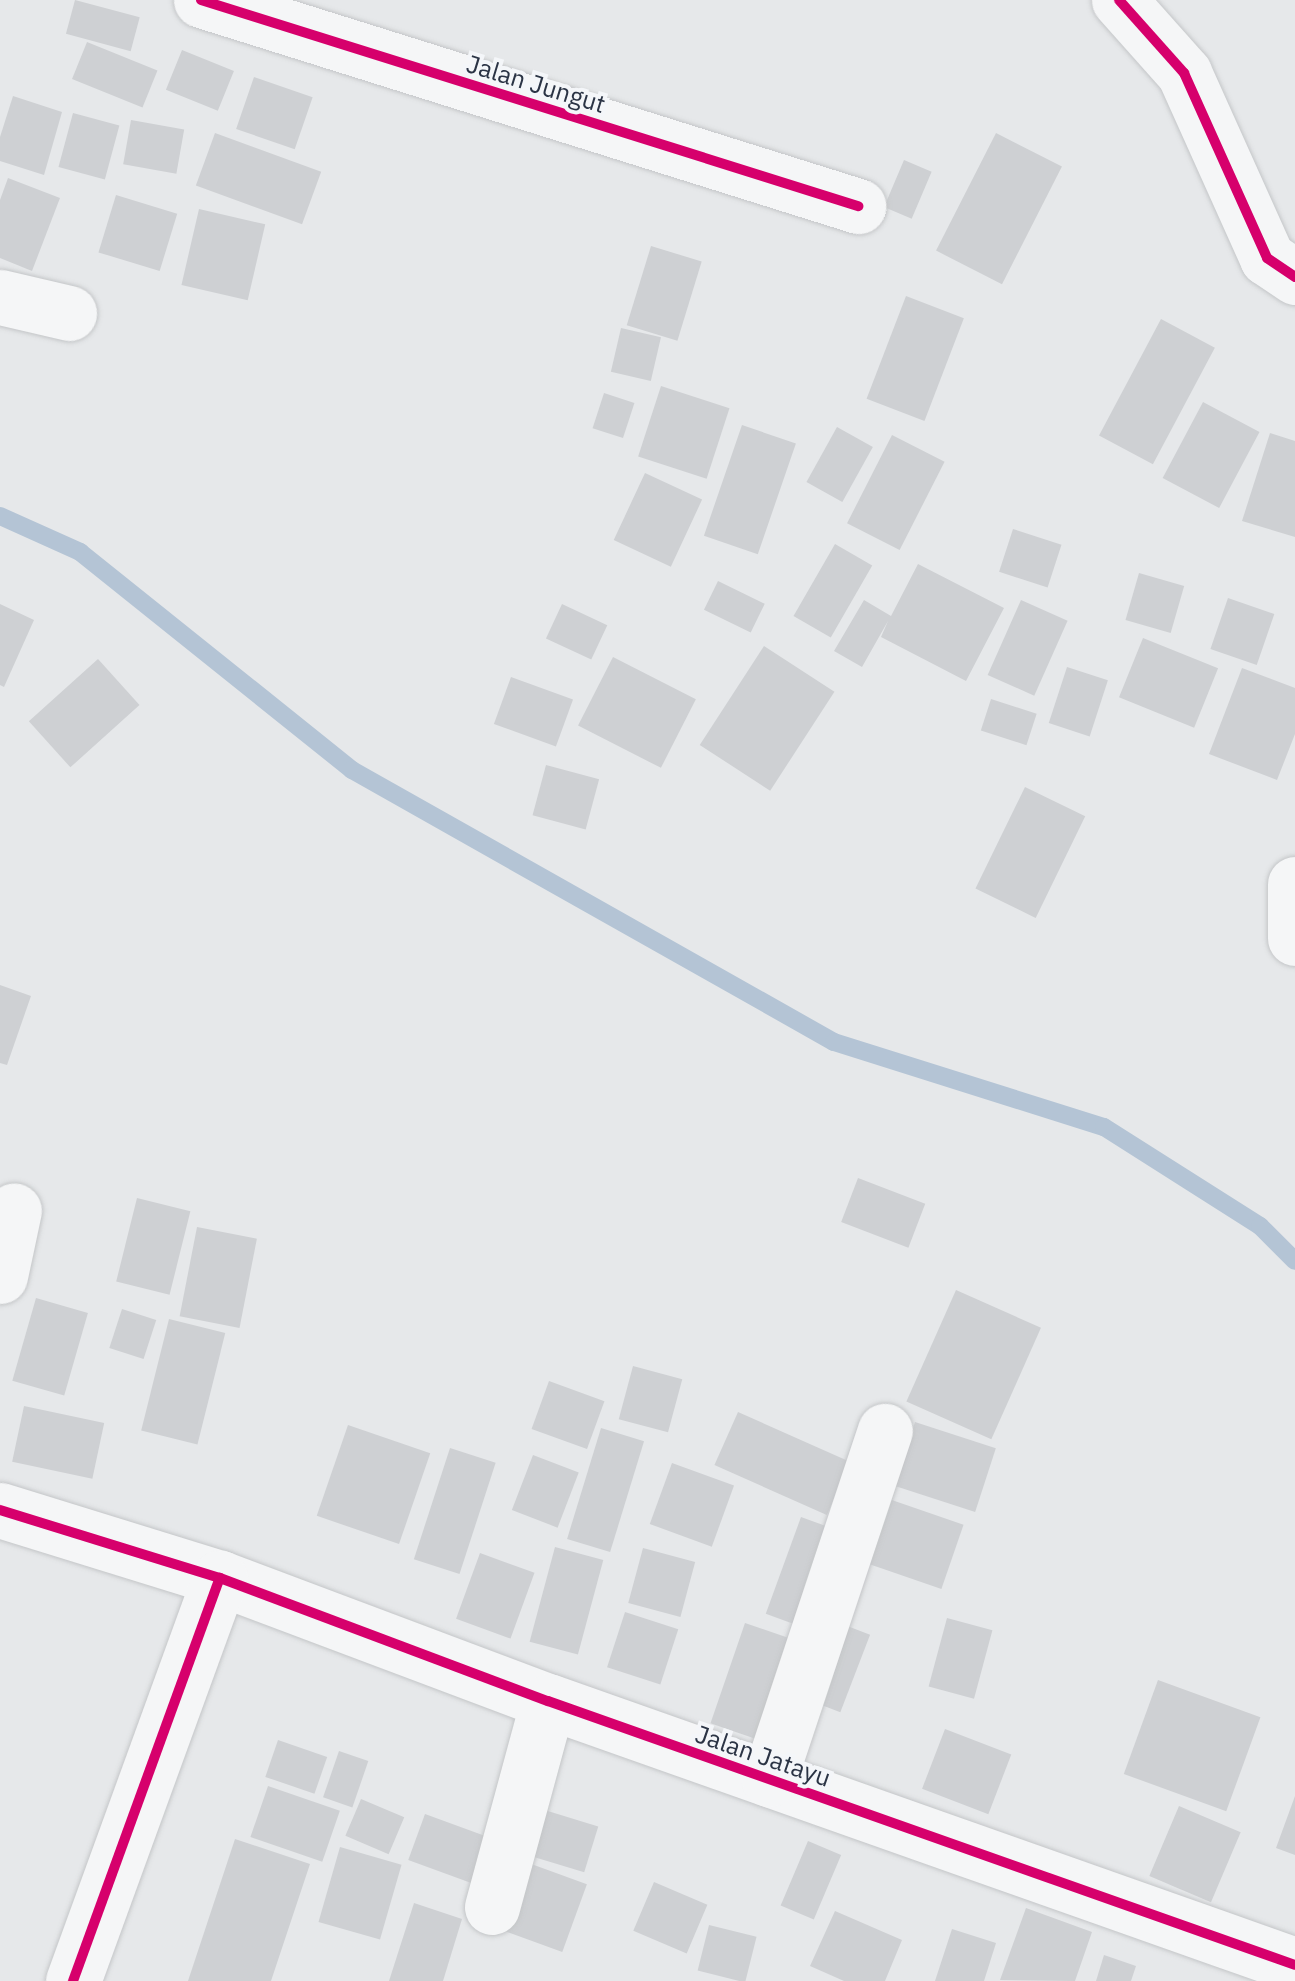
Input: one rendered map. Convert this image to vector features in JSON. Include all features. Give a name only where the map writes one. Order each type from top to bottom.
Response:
[{"type":"street","name":"Jalan Jungut","points":[[201,0],[858,206]]},
{"type":"street","points":[[1119,0],[1184,72],[1267,258],[1295,276]]},
{"type":"street","points":[[0,298],[70,313]]},
{"type":"street","points":[[1295,884],[1295,938]]},
{"type":"street","points":[[0,1276],[14,1210]]},
{"type":"street","points":[[769,1779],[885,1431]]},
{"type":"street","name":"Jalan Jatayu","points":[[0,1510],[220,1578],[548,1701],[1295,1965]]},
{"type":"street","points":[[73,1981],[220,1578]]},
{"type":"street","points":[[492,1907],[548,1701]]},
{"type":"building","points":[[75,0],[140,17],[131,51],[66,34]]},
{"type":"building","points":[[87,42],[157,70],[142,108],[72,79]]},
{"type":"building","points":[[182,50],[234,71],[218,111],[166,90]]},
{"type":"building","points":[[254,77],[313,97],[295,149],[236,129]]},
{"type":"building","points":[[13,96],[62,112],[44,175],[0,161],[0,137]]},
{"type":"building","points":[[73,113],[119,125],[105,180],[59,167]]},
{"type":"building","points":[[131,120],[184,129],[176,174],[123,164]]},
{"type":"building","points":[[215,133],[321,172],[302,224],[196,186]]},
{"type":"building","points":[[996,133],[1062,167],[1002,284],[936,251]]},
{"type":"building","points":[[904,160],[932,172],[912,219],[884,207]]},
{"type":"building","points":[[8,178],[60,198],[32,271],[0,258],[0,200]]},
{"type":"building","points":[[116,195],[177,214],[160,271],[98,252]]},
{"type":"building","points":[[199,209],[265,224],[248,300],[181,285]]},
{"type":"building","points":[[651,246],[702,261],[677,341],[627,325]]},
{"type":"building","points":[[906,296],[964,318],[924,421],[867,399]]},
{"type":"building","points":[[1161,319],[1215,348],[1153,464],[1099,436]]},
{"type":"building","points":[[621,328],[661,337],[651,381],[611,372]]},
{"type":"building","points":[[661,386],[729,408],[707,479],[638,456]]},
{"type":"building","points":[[604,393],[634,403],[623,438],[593,428]]},
{"type":"building","points":[[1203,402],[1260,432],[1219,508],[1163,478]]},
{"type":"building","points":[[742,425],[796,444],[758,554],[704,536]]},
{"type":"building","points":[[837,427],[873,447],[842,502],[806,482]]},
{"type":"building","points":[[1270,433],[1295,441],[1295,537],[1242,521]]},
{"type":"building","points":[[892,435],[945,462],[900,550],[847,523]]},
{"type":"building","points":[[645,473],[702,500],[671,567],[614,540]]},
{"type":"building","points":[[1013,529],[1062,545],[1048,588],[999,572]]},
{"type":"building","points":[[835,544],[872,566],[831,637],[794,616]]},
{"type":"building","points":[[918,564],[1004,608],[966,681],[881,637],[888,621],[862,667],[834,651],[864,600],[891,616]]},
{"type":"building","points":[[1139,573],[1184,586],[1171,633],[1125,620]]},
{"type":"building","points":[[718,581],[765,604],[751,633],[704,610]]},
{"type":"building","points":[[1228,598],[1274,614],[1257,665],[1210,649]]},
{"type":"building","points":[[1021,600],[1068,621],[1034,696],[988,675]]},
{"type":"building","points":[[0,604],[34,620],[4,687],[0,685]]},
{"type":"building","points":[[562,604],[607,625],[591,660],[546,638]]},
{"type":"building","points":[[1143,638],[1218,668],[1194,728],[1119,697]]},
{"type":"building","points":[[764,646],[834,692],[770,791],[700,745]]},
{"type":"building","points":[[613,657],[696,699],[661,768],[578,726]]},
{"type":"building","points":[[98,659],[139,705],[70,767],[29,721]]},
{"type":"building","points":[[1067,667],[1108,680],[1090,736],[1049,723]]},
{"type":"building","points":[[1242,668],[1295,688],[1295,734],[1277,780],[1209,754]]},
{"type":"building","points":[[511,677],[573,700],[556,747],[494,724]]},
{"type":"building","points":[[991,699],[1037,714],[1026,745],[981,730]]},
{"type":"building","points":[[546,765],[599,779],[586,829],[533,815]]},
{"type":"building","points":[[1025,787],[1085,816],[1036,918],[975,889]]},
{"type":"building","points":[[0,985],[31,996],[7,1065],[0,1063]]},
{"type":"building","points":[[858,1178],[925,1204],[908,1248],[841,1222]]},
{"type":"building","points":[[137,1198],[190,1211],[170,1295],[116,1281]]},
{"type":"building","points":[[197,1227],[257,1239],[240,1328],[180,1316]]},
{"type":"building","points":[[956,1290],[1041,1328],[991,1439],[906,1401]]},
{"type":"building","points":[[36,1298],[88,1313],[64,1396],[12,1381]]},
{"type":"building","points":[[122,1309],[156,1320],[144,1359],[109,1348]]},
{"type":"building","points":[[169,1319],[225,1333],[197,1445],[141,1431]]},
{"type":"building","points":[[633,1366],[682,1379],[668,1432],[619,1419]]},
{"type":"building","points":[[549,1381],[604,1401],[587,1449],[532,1429]]},
{"type":"building","points":[[24,1406],[104,1423],[92,1479],[12,1462]]},
{"type":"building","points":[[738,1412],[850,1462],[827,1515],[714,1465]]},
{"type":"building","points":[[915,1422],[996,1448],[975,1512],[894,1486]]},
{"type":"building","points":[[348,1425],[430,1453],[399,1544],[317,1516]]},
{"type":"building","points":[[601,1428],[644,1441],[610,1552],[567,1539]]},
{"type":"building","points":[[450,1448],[496,1463],[459,1574],[414,1559]]},
{"type":"building","points":[[533,1455],[579,1473],[558,1528],[512,1510]]},
{"type":"building","points":[[672,1463],[734,1486],[712,1547],[650,1524]]},
{"type":"building","points":[[886,1498],[964,1525],[941,1589],[864,1562]]},
{"type":"building","points":[[801,1517],[839,1531],[803,1627],[766,1614]]},
{"type":"building","points":[[555,1547],[603,1560],[578,1655],[530,1642]]},
{"type":"building","points":[[643,1548],[695,1562],[680,1617],[628,1603]]},
{"type":"building","points":[[480,1553],[535,1573],[511,1639],[456,1619]]},
{"type":"building","points":[[625,1612],[678,1629],[660,1684],[607,1667]]},
{"type":"building","points":[[947,1618],[992,1630],[974,1699],[929,1687]]},
{"type":"building","points":[[829,1619],[870,1635],[840,1712],[799,1696]]},
{"type":"building","points":[[745,1623],[799,1642],[764,1742],[710,1723]]},
{"type":"building","points":[[1158,1680],[1260,1717],[1226,1811],[1124,1774]]},
{"type":"building","points":[[945,1729],[1011,1754],[988,1814],[922,1789]]},
{"type":"building","points":[[278,1740],[327,1757],[314,1794],[265,1777]]},
{"type":"building","points":[[339,1751],[368,1761],[352,1807],[323,1797]]},
{"type":"building","points":[[268,1786],[340,1811],[322,1862],[250,1837]]},
{"type":"building","points":[[1295,1796],[1295,1855],[1276,1848]]},
{"type":"building","points":[[361,1799],[404,1817],[389,1854],[345,1836]]},
{"type":"building","points":[[1179,1806],[1241,1832],[1211,1902],[1149,1876]]},
{"type":"building","points":[[538,1808],[598,1826],[584,1872],[524,1854]]},
{"type":"building","points":[[425,1814],[488,1837],[471,1883],[408,1860]]},
{"type":"building","points":[[235,1839],[310,1864],[271,1981],[188,1981]]},
{"type":"building","points":[[808,1841],[841,1855],[814,1920],[781,1905]]},
{"type":"building","points":[[340,1847],[402,1865],[380,1940],[319,1922]]},
{"type":"building","points":[[523,1861],[587,1884],[562,1952],[498,1929]]},
{"type":"building","points":[[654,1882],[707,1905],[687,1953],[633,1931]]},
{"type":"building","points":[[414,1903],[462,1919],[443,1981],[389,1981]]},
{"type":"building","points":[[1026,1908],[1092,1932],[1075,1981],[1000,1980]]},
{"type":"building","points":[[835,1911],[902,1940],[885,1981],[844,1981],[810,1966]]},
{"type":"building","points":[[709,1925],[757,1937],[746,1981],[698,1971]]},
{"type":"building","points":[[952,1929],[996,1943],[984,1981],[935,1981]]},
{"type":"building","points":[[1104,1955],[1136,1966],[1131,1981],[1096,1981]]},
{"type":"waterway","points":[[0,516],[80,552],[352,770],[834,1042],[1104,1127],[1260,1226],[1295,1261]]},
{"type":"cycle path","points":[[201,0],[858,206]]},
{"type":"cycle path","points":[[1119,0],[1184,73],[1267,258],[1295,277]]},
{"type":"cycle path","points":[[0,1510],[220,1578],[548,1701],[1295,1965]]},
{"type":"cycle path","points":[[73,1981],[220,1578]]}]
